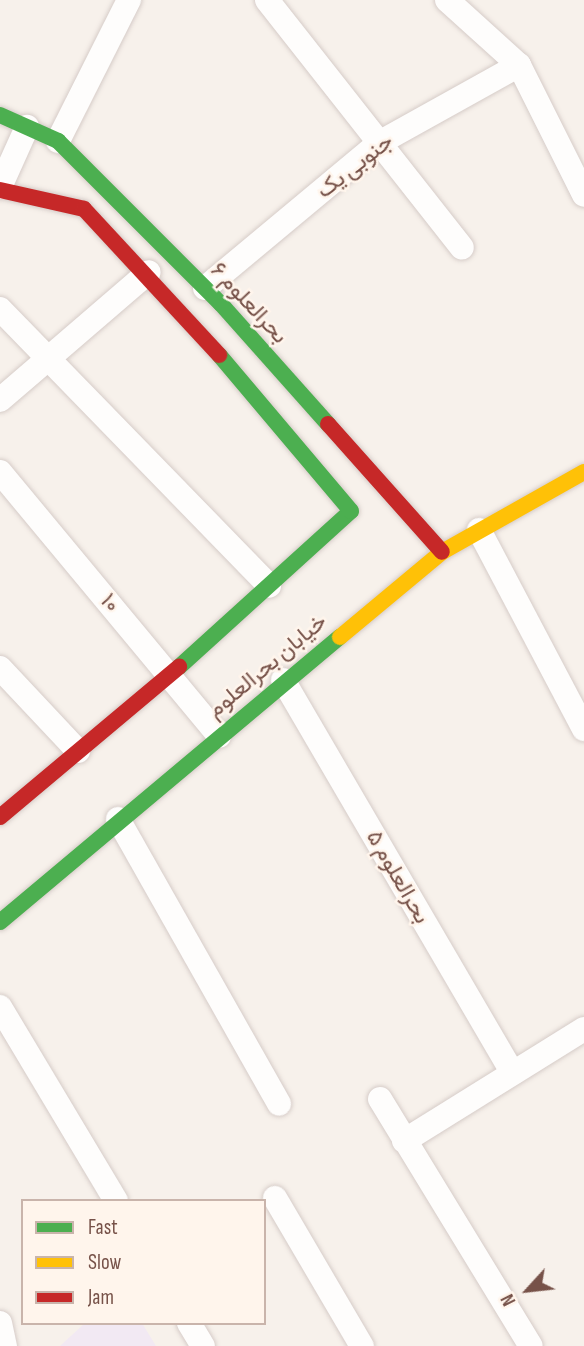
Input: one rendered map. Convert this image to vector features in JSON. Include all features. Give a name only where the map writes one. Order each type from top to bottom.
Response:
[{"type":"street","points":[[58,141],[129,0]]},
{"type":"street","points":[[267,0],[462,248]]},
{"type":"street","points":[[447,0],[519,65],[584,195]]},
{"type":"street","name":"جنوبی یک","points":[[205,288],[379,143],[519,65]]},
{"type":"street","name":"بحرالعلوم ۶","points":[[0,116],[58,141],[205,288],[442,552]]},
{"type":"street","points":[[0,817],[170,676],[351,511],[149,271],[85,209],[0,188],[27,127]]},
{"type":"street","points":[[0,400],[149,271]]},
{"type":"street","points":[[0,309],[47,362],[269,586]]},
{"type":"street","name":"۱۰","points":[[0,472],[219,736]]},
{"type":"street","name":"خیابان بحرالعلوم","points":[[0,922],[283,680],[442,552],[584,472]]},
{"type":"street","points":[[480,530],[584,729]]},
{"type":"street","points":[[0,668],[78,751]]},
{"type":"street","name":"بحرالعلوم ۵","points":[[283,680],[513,1073]]},
{"type":"street","points":[[118,819],[279,1104]]},
{"type":"street","points":[[0,1007],[115,1199]]},
{"type":"street","points":[[404,1141],[584,1029]]},
{"type":"street","points":[[380,1099],[531,1346]]},
{"type":"street","points":[[275,1198],[362,1346]]},
{"type":"street","points":[[0,1323],[5,1346]]},
{"type":"street","points":[[190,1325],[203,1346]]},
{"type":"shaded area","points":[[83,1325],[143,1325],[156,1346],[60,1346]]},
{"type":"traffic: fast","points":[[0,115],[58,141],[221,304],[328,424]]},
{"type":"traffic: fast","points":[[179,667],[351,511],[219,355]]},
{"type":"traffic: fast","points":[[0,922],[340,637]]},
{"type":"traffic: slow","points":[[340,637],[442,552],[584,472]]},
{"type":"traffic: jam","points":[[0,190],[84,209],[219,355]]},
{"type":"traffic: jam","points":[[328,424],[442,552]]},
{"type":"traffic: jam","points":[[0,817],[179,667]]}]
